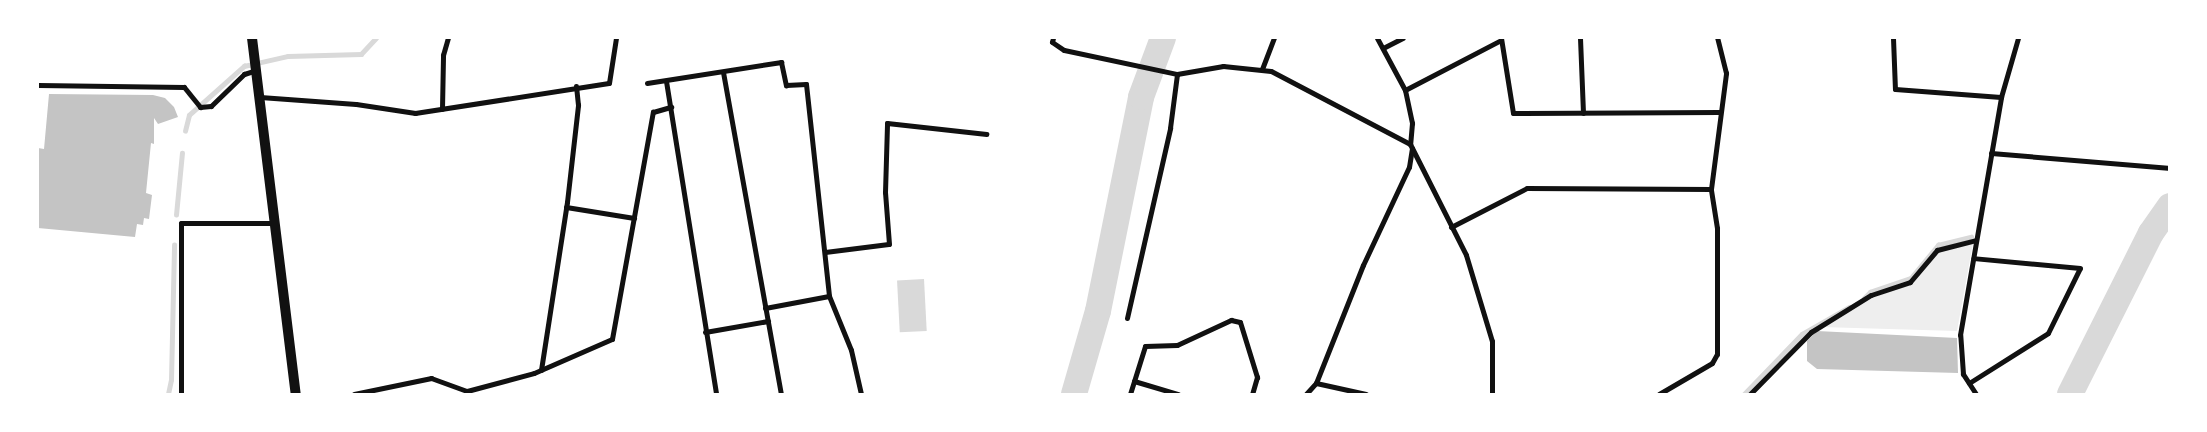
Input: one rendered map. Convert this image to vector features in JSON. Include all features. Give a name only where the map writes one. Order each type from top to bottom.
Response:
[{"type":"main road","points":[[252,38],[273,223],[296,394]]},
{"type":"street","points":[[442,109],[443,55],[448,38]]},
{"type":"street","points":[[260,97],[356,104],[414,113],[576,86],[609,83],[616,38]]},
{"type":"street","points":[[1053,38],[1052,42],[1064,50],[1177,74],[1223,66],[1271,71],[1411,146],[1466,255],[1492,341],[1492,394]]},
{"type":"street","points":[[1262,69],[1274,38]]},
{"type":"street","points":[[1306,394],[1316,383],[1363,264],[1409,167],[1412,123],[1405,90],[1377,38]]},
{"type":"street","points":[[1383,48],[1404,38]]},
{"type":"street","points":[[1580,38],[1583,113]]},
{"type":"street","points":[[1659,394],[1712,363],[1717,354],[1717,228],[1711,189],[1726,73],[1717,38]]},
{"type":"street","points":[[1893,38],[1895,89],[1942,95],[2001,97]]},
{"type":"street","points":[[1976,394],[1963,374],[1960,335],[2001,97],[2018,38]]},
{"type":"street","points":[[1405,90],[1501,39],[1512,113],[1720,112]]},
{"type":"street","points":[[647,83],[781,62],[786,85],[806,84],[829,296],[851,350],[860,394]]},
{"type":"street","points":[[38,85],[184,86],[200,107],[211,106],[244,74],[256,70]]},
{"type":"street","points":[[723,72],[781,394]]},
{"type":"street","points":[[1126,318],[1170,128],[1177,74]]},
{"type":"street","points":[[666,81],[716,394]]},
{"type":"street","points":[[542,370],[566,207],[578,105],[576,86]]},
{"type":"street","points":[[354,394],[431,378],[468,391],[542,370],[612,340],[654,112],[671,107]]},
{"type":"street","points":[[825,252],[889,244],[885,192],[887,123],[986,134]]},
{"type":"street","points":[[1991,153],[2170,168]]},
{"type":"street","points":[[1451,227],[1527,188],[1711,189]]},
{"type":"street","points":[[566,207],[634,218]]},
{"type":"street","points":[[181,394],[181,223],[273,223]]},
{"type":"street","points":[[1750,394],[1818,327],[1871,295],[1910,282],[1937,250],[1976,240]]},
{"type":"street","points":[[1969,383],[2048,333],[2080,268],[1973,258]]},
{"type":"street","points":[[766,308],[829,296]]},
{"type":"street","points":[[1130,394],[1144,346],[1177,345],[1231,320],[1240,322],[1257,377],[1252,394]]},
{"type":"street","points":[[705,332],[768,321]]},
{"type":"street","points":[[1134,381],[1178,394]]},
{"type":"street","points":[[1316,383],[1366,394]]},
{"type":"shaded area","points":[[1973,243],[1957,331],[1821,327],[1873,297],[1910,285],[1939,252]]},
{"type":"shaded area","points":[[924,279],[927,331],[900,332],[897,280]]},
{"type":"building","points":[[49,94],[153,95],[165,98],[174,107],[178,117],[158,124],[154,118],[154,144],[151,143],[146,193],[152,195],[149,219],[144,218],[143,225],[137,224],[135,237],[38,228],[38,148],[44,149]]},
{"type":"building","points":[[1817,331],[1957,338],[1958,373],[1817,369],[1807,361],[1807,341]]},
{"type":"waterway","points":[[185,131],[189,115],[244,66],[288,56],[361,54],[376,38]]},
{"type":"waterway","points":[[1074,394],[1098,311],[1141,97],[1163,38]]},
{"type":"waterway","points":[[176,215],[182,153]]},
{"type":"waterway","points":[[2070,394],[2151,233],[2170,206]]},
{"type":"waterway","points":[[1864,298],[1870,292],[1911,278],[1938,245],[1971,237]]},
{"type":"waterway","points":[[168,394],[171,380],[174,245]]},
{"type":"waterway","points":[[1744,394],[1802,334],[1849,307]]}]
